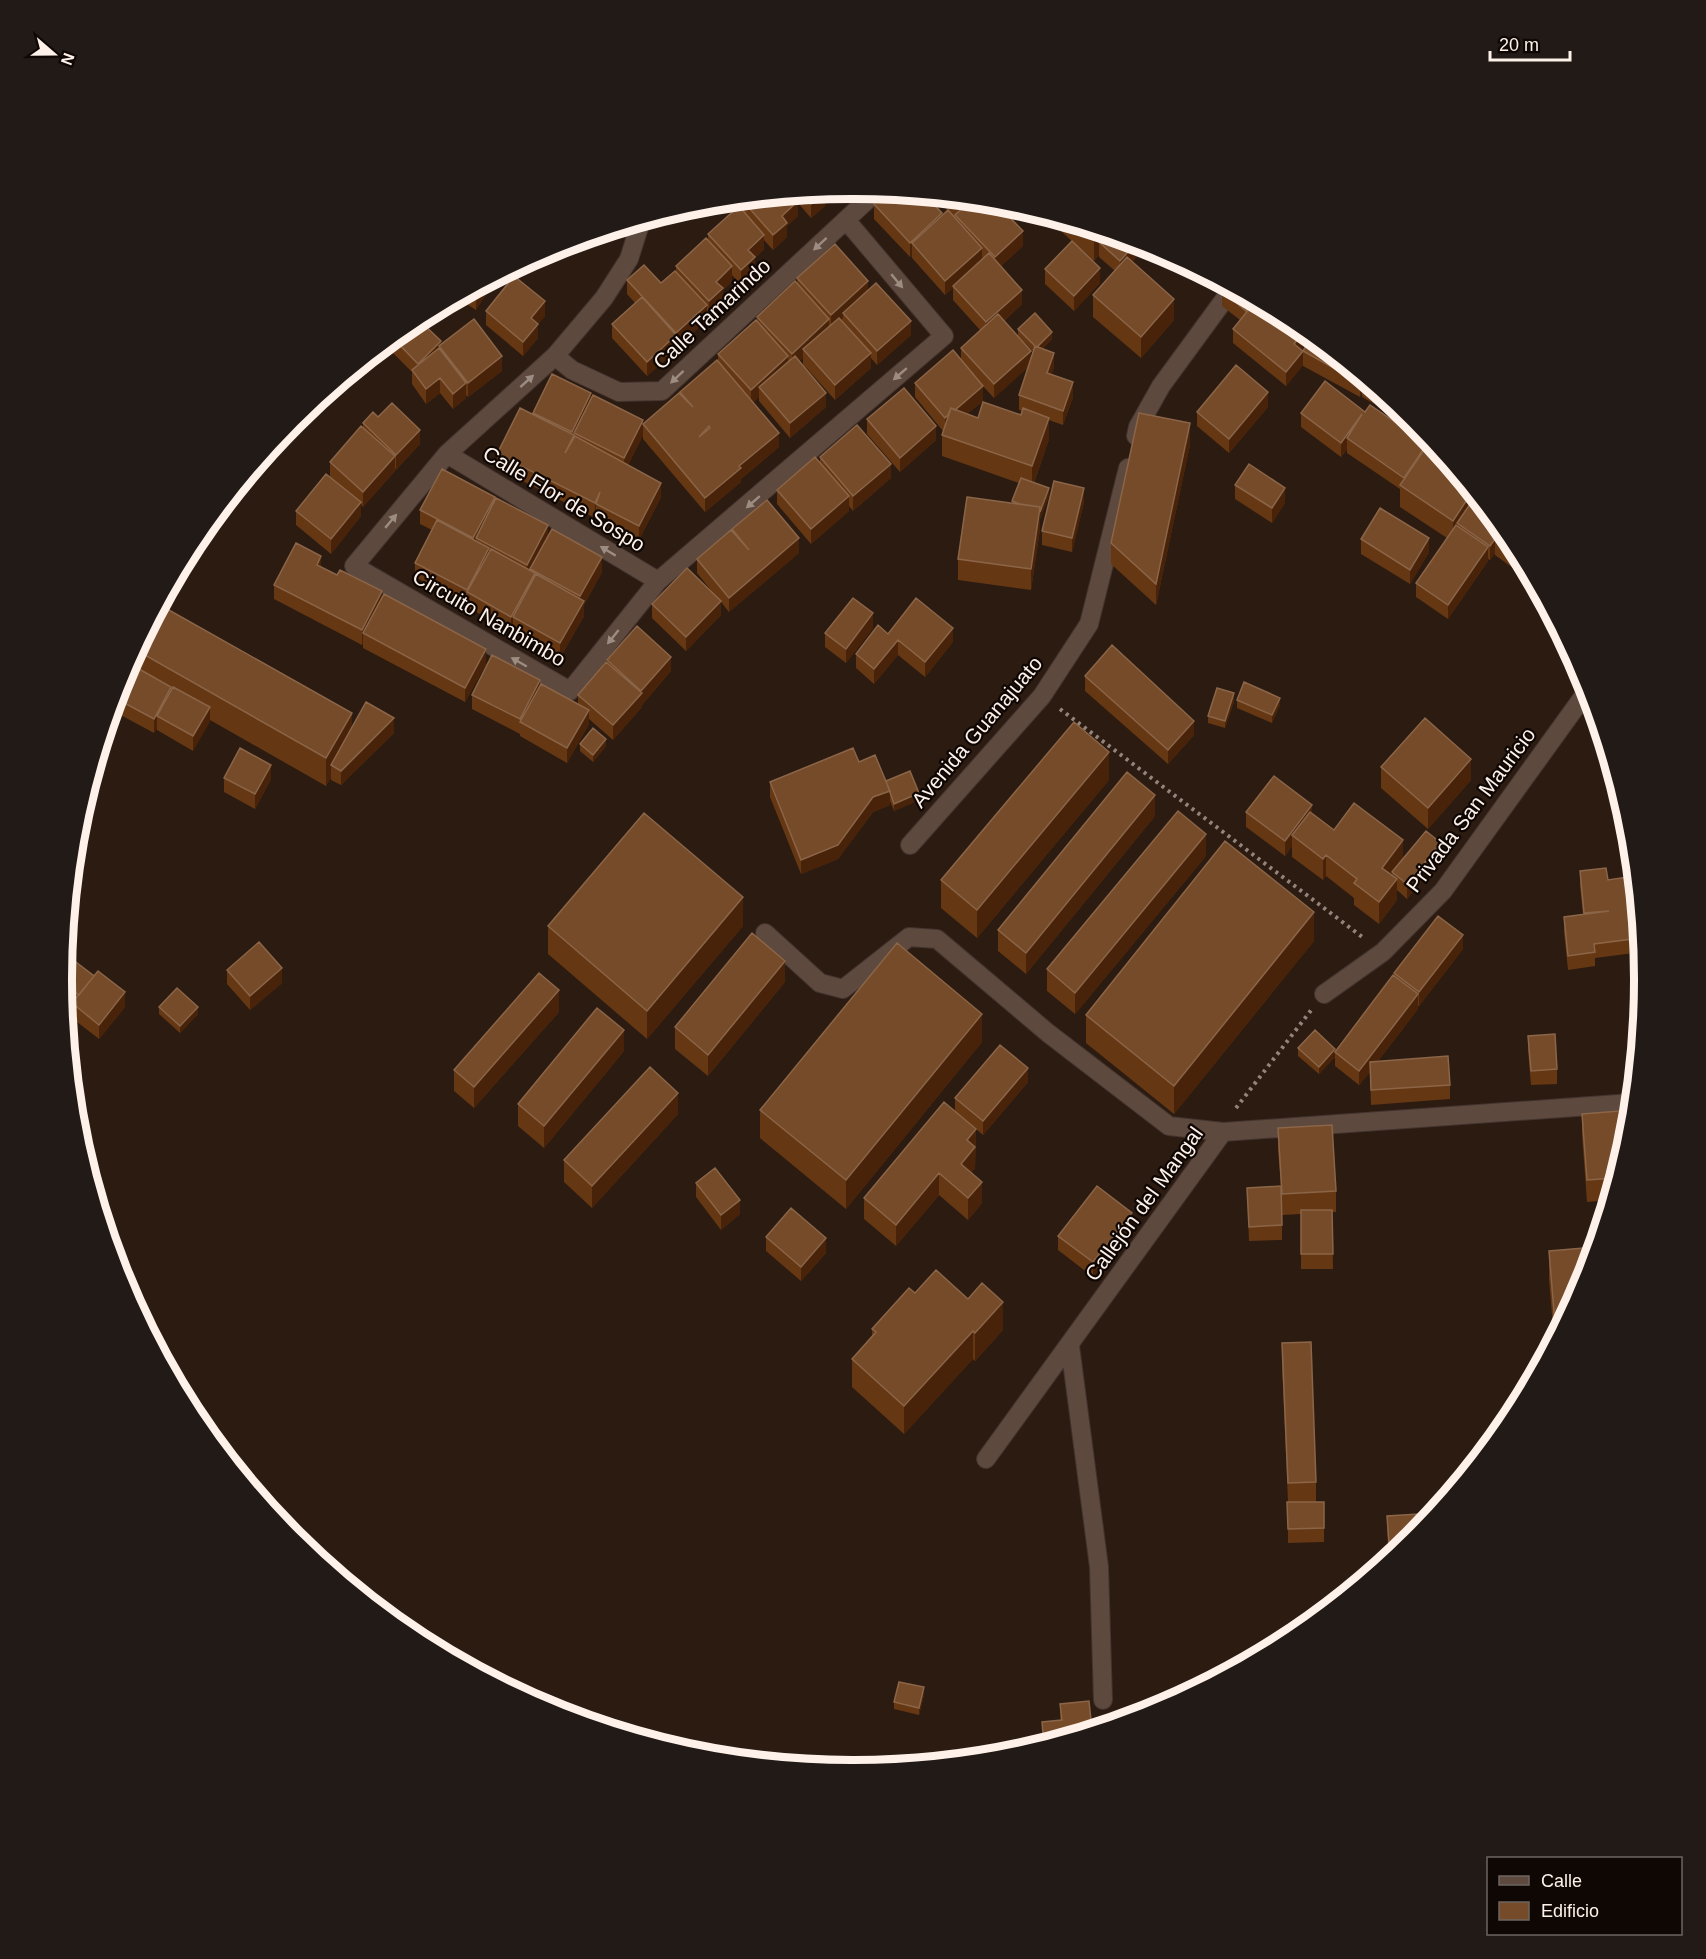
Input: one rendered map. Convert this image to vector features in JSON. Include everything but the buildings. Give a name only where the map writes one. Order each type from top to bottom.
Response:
[{"type":"street","name":"Calle Tamarindo","points":[[555,356],[572,370],[619,392],[662,391],[869,199]]},
{"type":"street","name":"Circuito Nanbimbo","points":[[639,229],[629,259],[604,298],[555,356],[447,454],[354,566],[570,691],[658,581],[944,336],[846,220]]},
{"type":"street","name":"Avenida Guanajuato","points":[[910,845],[1042,696],[1089,624],[1138,427],[1161,386],[1228,295]]},
{"type":"street","name":"Calle Flor de Sospo","points":[[447,454],[658,581]]},
{"type":"street","name":"Privada San Mauricio","points":[[1323,994],[1383,952],[1443,891],[1582,699]]},
{"type":"street","points":[[765,933],[820,983],[843,989],[909,937],[937,939],[1048,1034],[1169,1126],[1223,1132]]},
{"type":"street","name":"Callejón del Mangal","points":[[986,1459],[1223,1132],[1623,1104]]},
{"type":"street","points":[[1070,1346],[1099,1567],[1102,1700]]},
{"type":"path","points":[[1042,696],[1383,952]]},
{"type":"path","points":[[1223,1132],[1239,1104],[1323,994]]}]
